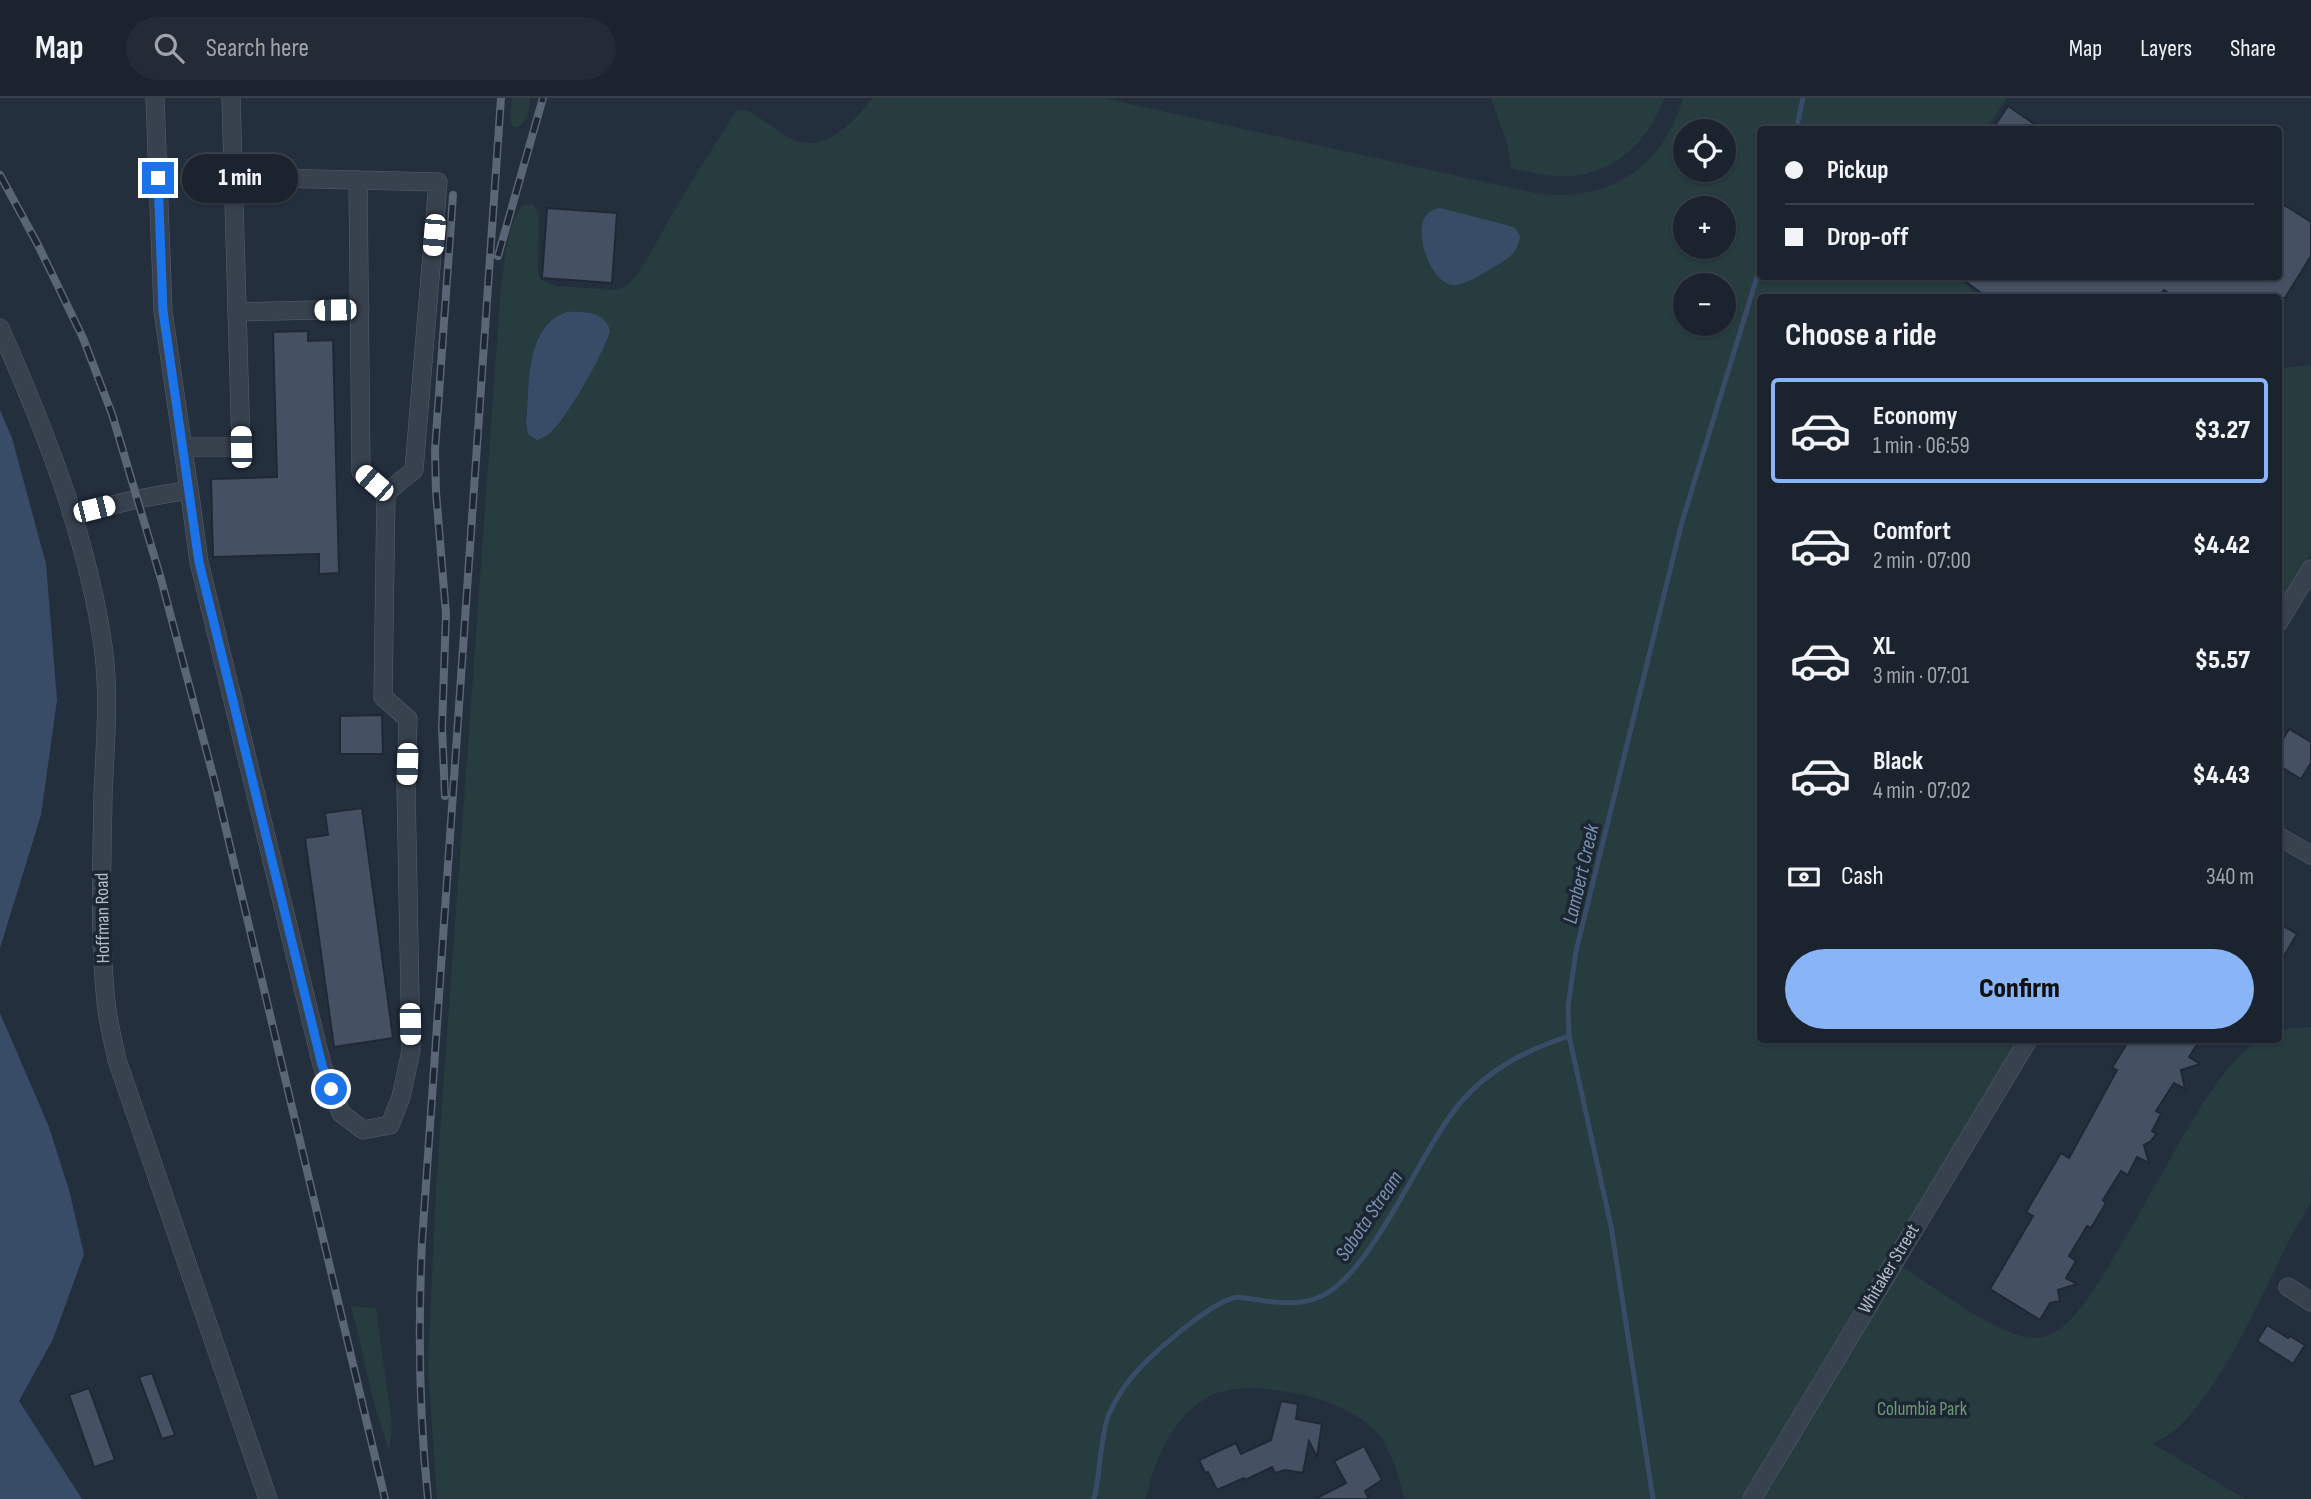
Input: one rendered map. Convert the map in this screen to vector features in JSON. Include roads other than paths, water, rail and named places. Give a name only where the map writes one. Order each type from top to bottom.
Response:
[{"type":"street","points":[[155,98],[163,311],[199,562],[322,1065],[341,1113],[363,1130],[390,1125],[401,1097],[411,1051],[406,786],[408,719],[383,698],[386,494],[362,472],[358,180]]},
{"type":"street","points":[[183,447],[241,447],[231,98]]},
{"type":"street","points":[[233,177],[438,182],[414,470],[386,494]]},
{"type":"street","points":[[237,312],[360,309]]},
{"type":"street","name":"Hoffman Road","points":[[0,328],[31,398],[72,515],[93,595],[103,648],[106,711],[101,940],[106,1004],[117,1060],[268,1499]]},
{"type":"street","points":[[72,515],[189,490],[188,488]]},
{"type":"street","points":[[2282,617],[2311,569]]},
{"type":"street","points":[[2282,838],[2311,855]]},
{"type":"street","name":"Whitaker Street","points":[[1752,1499],[2026,1043]]},
{"type":"street","points":[[2288,1287],[2311,1302]]},
{"type":"water","points":[[1440,208],[1515,228],[1520,236],[1517,247],[1504,261],[1470,280],[1455,285],[1445,282],[1429,263],[1422,235],[1423,222],[1429,213]]},
{"type":"water","points":[[567,312],[599,316],[610,331],[593,368],[567,413],[551,432],[537,440],[528,434],[526,424],[532,359],[543,330],[553,319]]},
{"type":"water","points":[[0,410],[12,438],[46,564],[57,700],[41,815],[0,948]]},
{"type":"water","points":[[0,1013],[49,1127],[69,1190],[84,1254],[53,1339],[19,1401],[82,1499],[0,1499]]},
{"type":"waterway","name":"Lambert Creek","points":[[1797,126],[1803,98]]},
{"type":"waterway","name":"Lambert Creek","points":[[1653,1499],[1611,1226],[1569,1036],[1568,1007],[1576,951],[1682,522],[1757,277]]},
{"type":"waterway","name":"Sobota Stream","points":[[1094,1499],[1103,1435],[1109,1414],[1136,1372],[1179,1332],[1226,1301],[1237,1297],[1277,1302],[1307,1301],[1337,1286],[1357,1266],[1375,1240],[1445,1123],[1472,1090],[1510,1062],[1538,1047],[1569,1036]]},
{"type":"railway","points":[[428,1499],[420,1370],[422,1242],[501,98]]},
{"type":"railway","points":[[498,256],[543,98]]},
{"type":"railway","points":[[0,175],[83,338],[112,414],[161,579],[215,783],[385,1499]]},
{"type":"railway","points":[[445,796],[442,728],[446,614],[435,450],[453,195]]},
{"type":"park label","name":"Columbia Park","points":[[1922,1409]]}]
